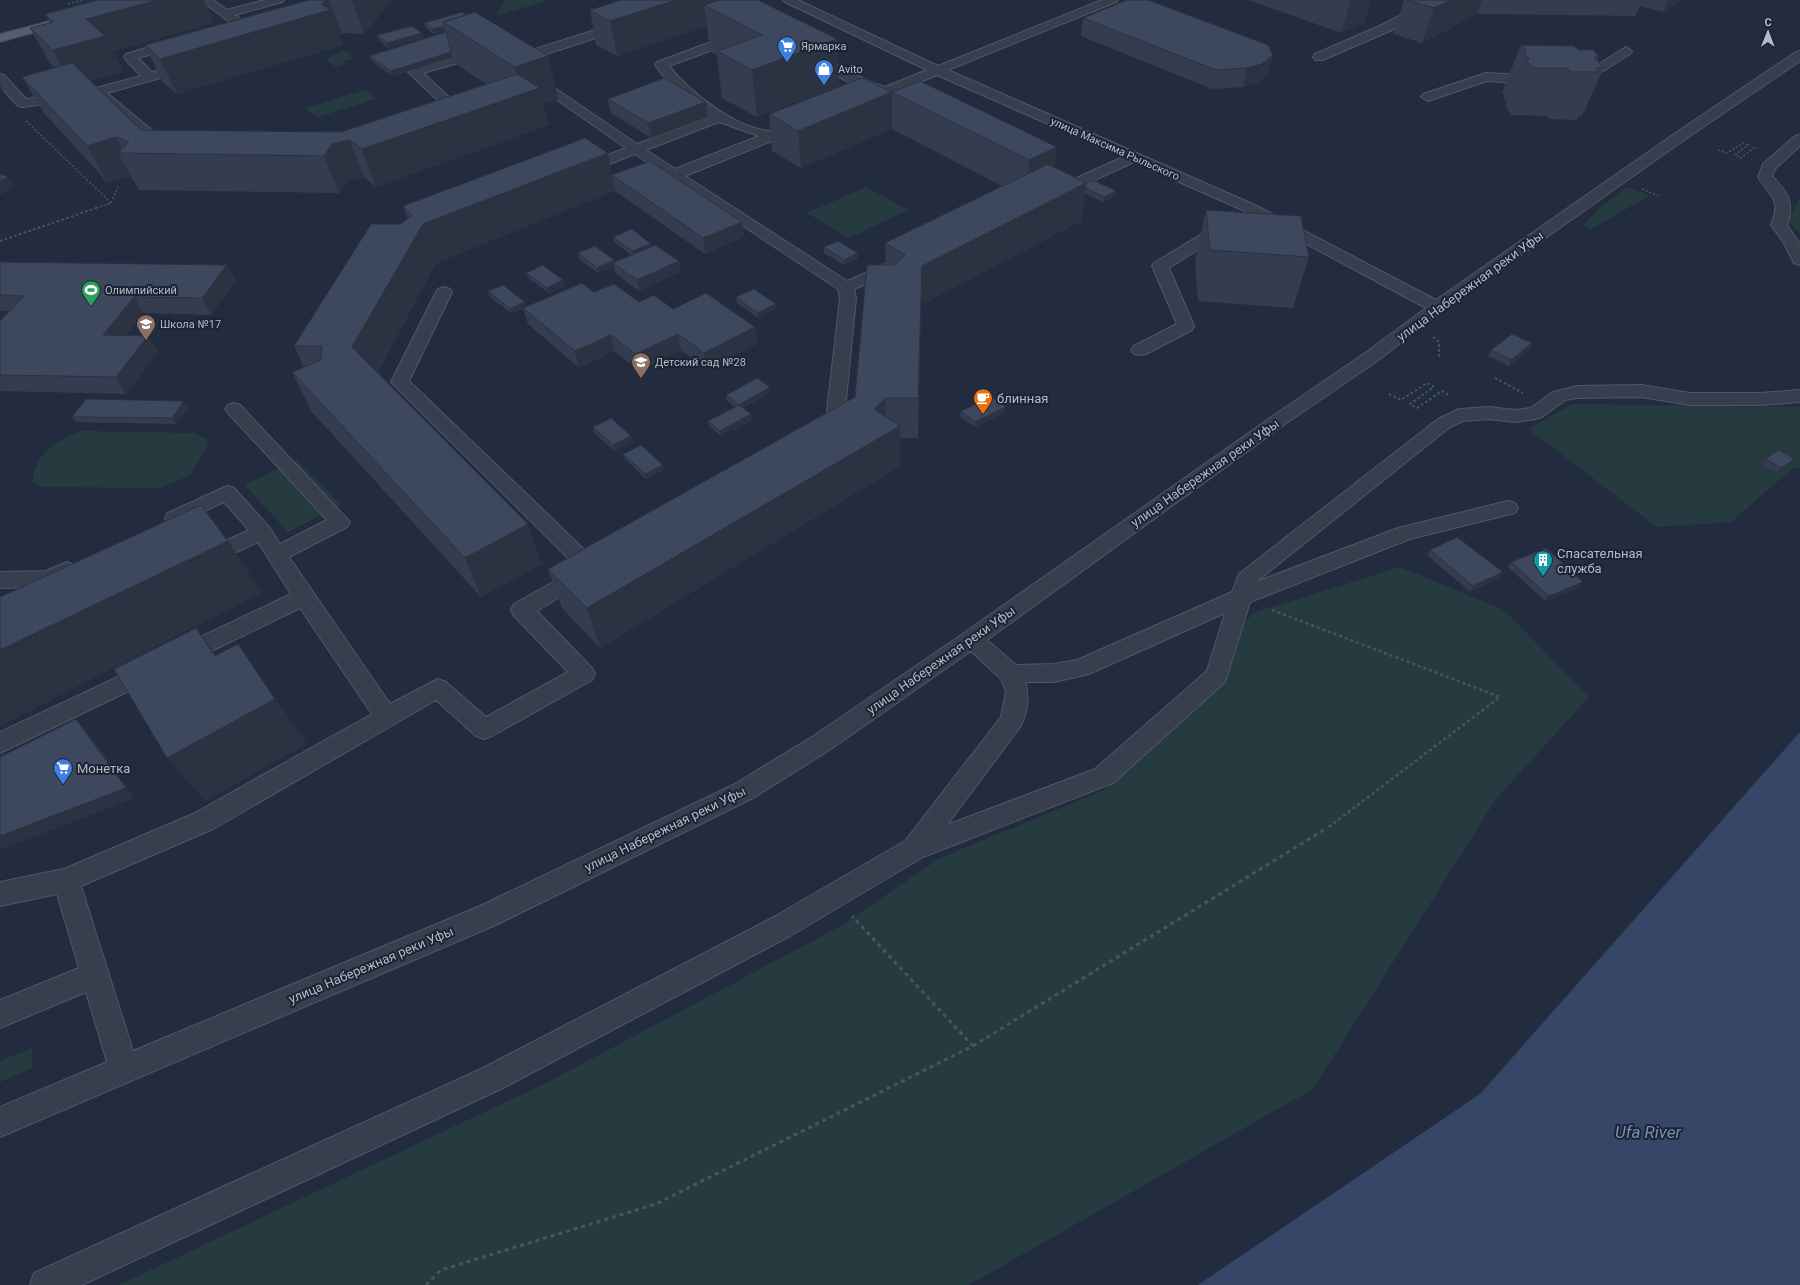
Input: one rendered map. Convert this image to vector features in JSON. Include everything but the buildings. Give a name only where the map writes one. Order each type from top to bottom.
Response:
[{"type":"main road","points":[[0,38],[76,18]]},
{"type":"street","points":[[216,7],[241,0]]},
{"type":"street","points":[[216,7],[278,0]]},
{"type":"street","name":"улица Максима Рыльского","points":[[789,0],[937,70],[1252,210],[1437,307]]},
{"type":"street","points":[[851,105],[1112,0]]},
{"type":"street","points":[[1319,57],[1388,27],[1437,0]]},
{"type":"street","points":[[216,7],[267,44],[252,48]]},
{"type":"street","points":[[792,17],[811,10]]},
{"type":"street","points":[[437,121],[460,113],[414,72],[638,21]]},
{"type":"street","points":[[226,30],[241,25]]},
{"type":"street","points":[[751,31],[661,66],[666,74],[718,118],[746,130],[774,136]]},
{"type":"street","points":[[148,76],[130,57],[188,40]]},
{"type":"street","points":[[798,49],[865,85],[886,91],[900,98]]},
{"type":"street","points":[[1428,97],[1486,77],[1575,82],[1626,52]]},
{"type":"street","points":[[494,53],[674,175],[846,287],[848,298],[834,431],[813,442]]},
{"type":"street","name":"улица Набережная реки Уфы","points":[[0,1122],[489,915],[744,791],[823,742],[972,639],[1273,424],[1374,355],[1437,307],[1682,135],[1800,55]]},
{"type":"street","points":[[0,78],[23,103],[97,92],[200,62]]},
{"type":"street","points":[[850,90],[865,85]]},
{"type":"street","points":[[97,92],[176,157]]},
{"type":"street","points":[[568,175],[718,118]]},
{"type":"street","points":[[746,130],[768,121]]},
{"type":"street","points":[[674,175],[809,122]]},
{"type":"street","points":[[1800,138],[1768,167],[1765,177],[1784,198],[1785,212],[1779,225],[1792,243],[1800,260]]},
{"type":"street","points":[[1039,200],[1134,157]]},
{"type":"street","points":[[1060,177],[1074,184]]},
{"type":"street","points":[[1140,350],[1186,326],[1160,266],[1252,210]]},
{"type":"street","points":[[846,287],[903,262]]},
{"type":"street","points":[[444,292],[400,382],[591,568]]},
{"type":"street","points":[[46,1285],[491,1079],[781,927],[914,849],[1104,776],[1217,676],[1246,579],[1444,423],[1459,415],[1489,413],[1515,416],[1536,413],[1559,396],[1577,392],[1641,391],[1690,398],[1760,399],[1800,396]]},
{"type":"street","points":[[234,409],[340,522],[276,555]]},
{"type":"street","points":[[156,527],[228,493],[262,532],[304,597],[386,716]]},
{"type":"street","points":[[1011,674],[1054,673],[1081,668],[1240,597],[1405,533],[1508,508]]},
{"type":"street","points":[[184,568],[262,532]]},
{"type":"street","points":[[0,894],[66,880],[204,821],[386,716],[438,688],[484,729],[584,674],[522,610],[612,556]]},
{"type":"street","points":[[0,580],[49,579],[85,562]]},
{"type":"street","points":[[0,743],[304,597]]},
{"type":"street","points":[[914,849],[1012,720],[1017,692],[1011,674],[972,639]]},
{"type":"street","points":[[66,880],[124,1070]]},
{"type":"street","points":[[0,1014],[95,975]]},
{"type":"path","points":[[23,103],[17,108],[19,114],[111,203]]},
{"type":"path","points":[[1718,150],[1727,153],[1743,143],[1748,145],[1734,155],[1741,158],[1755,147],[1762,149]]},
{"type":"path","points":[[0,241],[111,203],[118,187]]},
{"type":"path","points":[[1495,378],[1526,394]]},
{"type":"path","points":[[1389,394],[1402,400],[1427,383],[1434,387],[1410,404],[1416,408],[1442,391],[1449,395],[1443,399]]},
{"type":"path","points":[[426,1285],[441,1270],[656,1204],[973,1046],[1323,832],[1500,697],[1240,597]]},
{"type":"path","points":[[834,897],[973,1046]]},
{"type":"green space","points":[[505,0],[549,0],[496,16]]},
{"type":"green space","points":[[344,50],[354,58],[343,61],[346,64],[336,67],[326,59]]},
{"type":"green space","points":[[365,90],[376,99],[318,117],[305,108]]},
{"type":"green space","points":[[866,187],[908,210],[849,238],[807,213]]},
{"type":"green space","points":[[1627,187],[1650,195],[1590,230],[1583,226],[1599,209]]},
{"type":"green space","points":[[1800,198],[1800,234],[1788,220]]},
{"type":"green space","points":[[1573,404],[1800,407],[1800,468],[1793,468],[1731,522],[1657,527],[1528,429]]},
{"type":"green space","points":[[82,431],[195,433],[207,439],[208,445],[189,476],[160,488],[42,487],[33,482],[37,463],[42,456],[56,443]]},
{"type":"green space","points":[[296,460],[341,505],[288,532],[245,485]]},
{"type":"green space","points":[[1400,567],[1504,610],[1589,697],[1496,799],[1313,1089],[969,1285],[119,1285],[548,1082],[839,927],[940,858],[1104,790],[1253,613]]},
{"type":"green space","points":[[32,1048],[32,1068],[0,1082],[0,1061]]},
{"type":"water","name":"Ufa River","points":[[1800,732],[1800,1285],[1198,1285],[1480,1094]]},
{"type":"place","name":"Ярмарка","points":[[787,63]]},
{"type":"place","name":"Avito","points":[[824,86]]},
{"type":"place","name":"Олимпийский","points":[[91,307]]},
{"type":"place","name":"Школа №17","points":[[146,341]]},
{"type":"place","name":"Детский сад №28","points":[[641,379]]},
{"type":"place","name":"блинная","points":[[983,415]]},
{"type":"place","name":"Спасательная служба","points":[[1543,577]]},
{"type":"place","name":"Монетка","points":[[63,785]]}]
